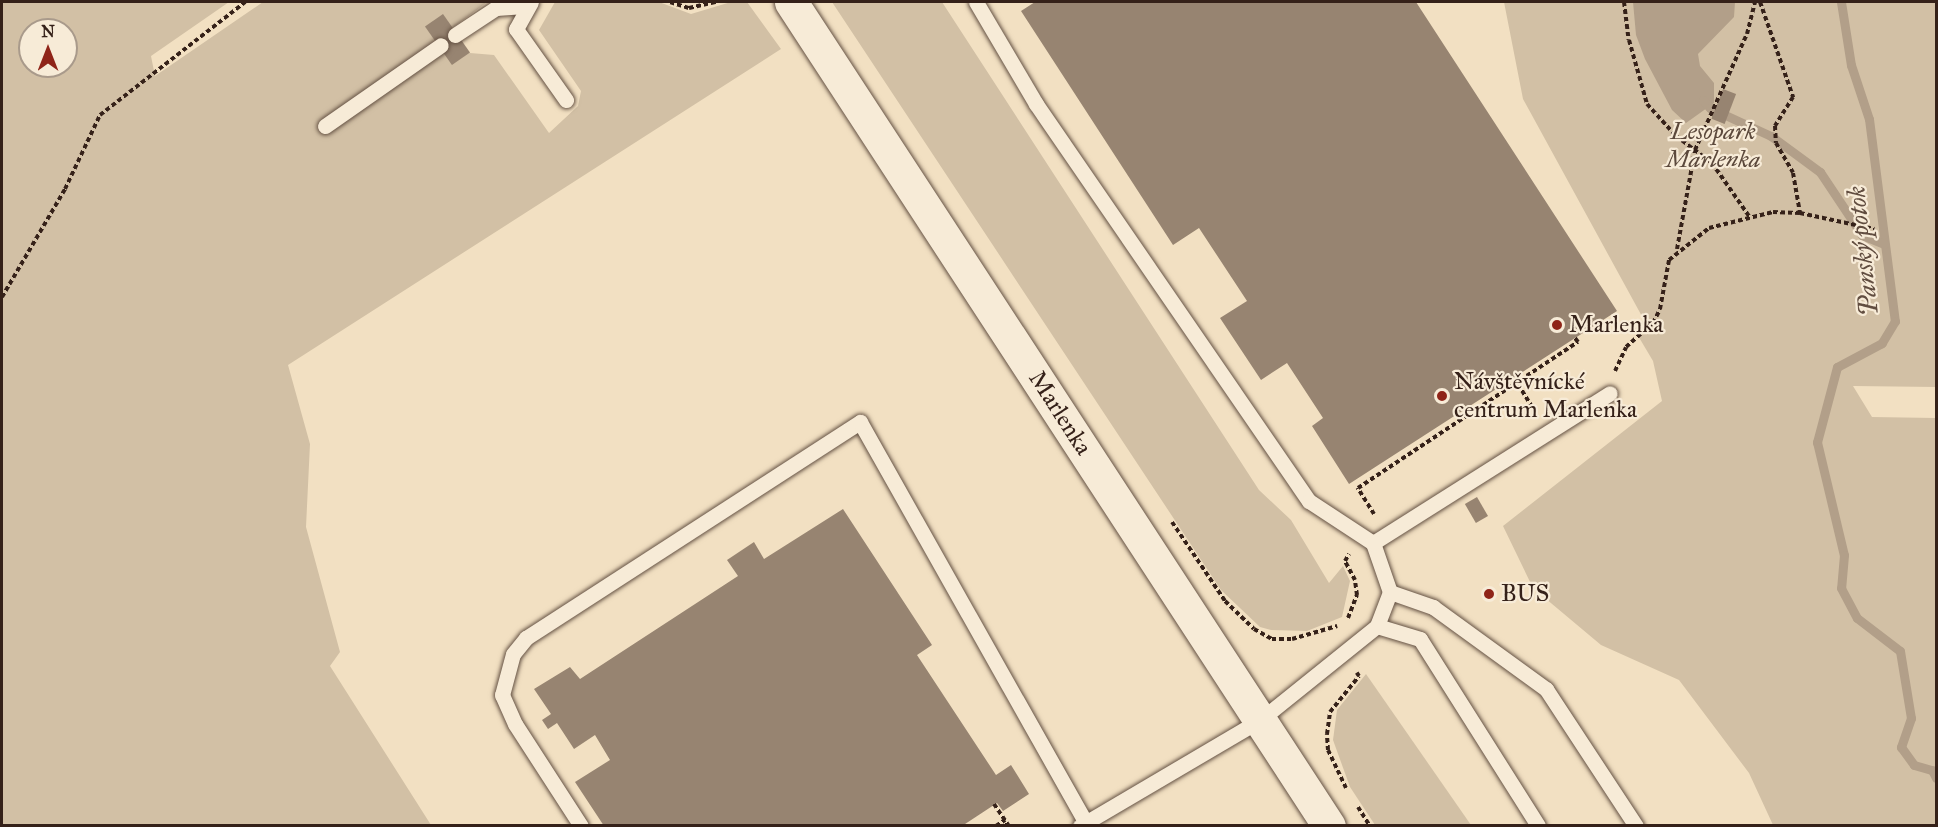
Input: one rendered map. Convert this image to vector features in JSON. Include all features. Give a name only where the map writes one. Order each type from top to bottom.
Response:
[{"type":"main road","name":"Marlenka","points":[[791,2],[1329,825]]},
{"type":"lane","points":[[581,825],[515,724],[502,695],[513,654],[526,638],[860,422],[1084,824],[1260,720],[1377,626],[1390,592],[1367,540],[1309,501],[1036,104],[976,2]]},
{"type":"lane","points":[[455,35],[496,8],[529,4]]},
{"type":"lane","points":[[529,4],[516,29],[566,100]]},
{"type":"lane","points":[[325,126],[441,45]]},
{"type":"lane","points":[[1367,540],[1610,393]]},
{"type":"lane","points":[[1390,592],[1433,607],[1546,689],[1636,825]]},
{"type":"lane","points":[[1377,626],[1420,639],[1538,825]]},
{"type":"path","points":[[2,297],[65,189],[100,114],[244,2]]},
{"type":"path","points":[[670,2],[689,8],[716,2]]},
{"type":"path","points":[[1624,2],[1629,40],[1647,104],[1712,163],[1749,216]]},
{"type":"path","points":[[1677,250],[1695,150],[1720,89],[1747,34],[1755,2]]},
{"type":"path","points":[[1760,2],[1793,97],[1775,126],[1776,143],[1793,173],[1800,213]]},
{"type":"path","points":[[1610,393],[1616,364],[1626,347],[1653,323],[1660,309],[1669,260],[1677,250],[1709,228],[1749,216],[1800,213],[1874,229]]},
{"type":"path","points":[[1165,511],[1225,601],[1254,629],[1272,639],[1292,639],[1344,623],[1357,596],[1355,580],[1345,561],[1367,540],[1374,514],[1358,488],[1515,380],[1578,342],[1575,338]]},
{"type":"path","points":[[1515,380],[1529,402]]},
{"type":"path","points":[[1329,629],[1359,675],[1330,712],[1328,750],[1370,825]]},
{"type":"path","points":[[994,804],[1009,825]]},
{"type":"path","points":[[996,825],[1005,819]]},
{"type":"green space","points":[[2,2],[229,2],[151,56],[155,76],[263,2],[487,2],[451,29],[470,53],[494,55],[549,133],[578,106],[581,91],[539,30],[555,2],[659,2],[691,14],[731,2],[747,2],[781,49],[288,365],[310,444],[306,527],[340,652],[330,666],[431,825],[2,826]]},
{"type":"green space","points":[[832,2],[942,2],[1259,490],[1291,520],[1329,583],[1343,566],[1350,581],[1342,617],[1307,631],[1271,630],[1260,627],[1221,590]]},
{"type":"green space","name":"Lesopark Marlenka","points":[[1504,2],[1936,2],[1936,387],[1853,386],[1872,417],[1936,418],[1936,825],[1773,825],[1749,773],[1679,680],[1601,645],[1533,588],[1503,526],[1662,401],[1653,361],[1634,329],[1644,320],[1523,99]]},
{"type":"green space","points":[[1366,674],[1471,825],[1375,825],[1350,787],[1333,740],[1337,710]]},
{"type":"shaded area","points":[[1633,2],[1735,2],[1734,17],[1698,54],[1700,66],[1714,83],[1714,103],[1686,123],[1672,110],[1645,59],[1636,35]]},
{"type":"building","points":[[1035,2],[1416,2],[1617,311],[1349,484],[1312,426],[1323,418],[1287,363],[1261,380],[1220,318],[1247,301],[1199,228],[1173,245],[1021,11]]},
{"type":"building","points":[[443,14],[470,53],[452,65],[425,27]]},
{"type":"building","points":[[1723,89],[1736,94],[1725,124],[1712,119]]},
{"type":"building","points":[[1477,497],[1488,516],[1476,523],[1465,504]]},
{"type":"building","points":[[843,509],[932,645],[917,655],[996,775],[1011,765],[1029,794],[1003,811],[997,803],[962,826],[604,826],[575,782],[610,760],[595,735],[574,749],[557,723],[548,729],[542,720],[551,714],[534,689],[570,667],[580,679],[738,576],[727,560],[754,542],[764,559]]},
{"type":"waterway","name":"Panský potok","points":[[1841,2],[1851,65],[1869,119],[1895,321],[1882,343],[1837,367],[1817,442],[1844,555],[1841,588],[1857,618],[1900,651],[1911,718],[1901,747],[1914,765],[1932,770],[1936,778]]},
{"type":"waterway","points":[[1703,100],[1710,108],[1771,136],[1820,172],[1862,235],[1884,244]]},
{"type":"place","name":"Marlenka","points":[[1557,325]]},
{"type":"place","name":"Návštěvnícké centrum Marlenka","points":[[1442,396]]},
{"type":"place","name":"BUS","points":[[1489,594]]}]
